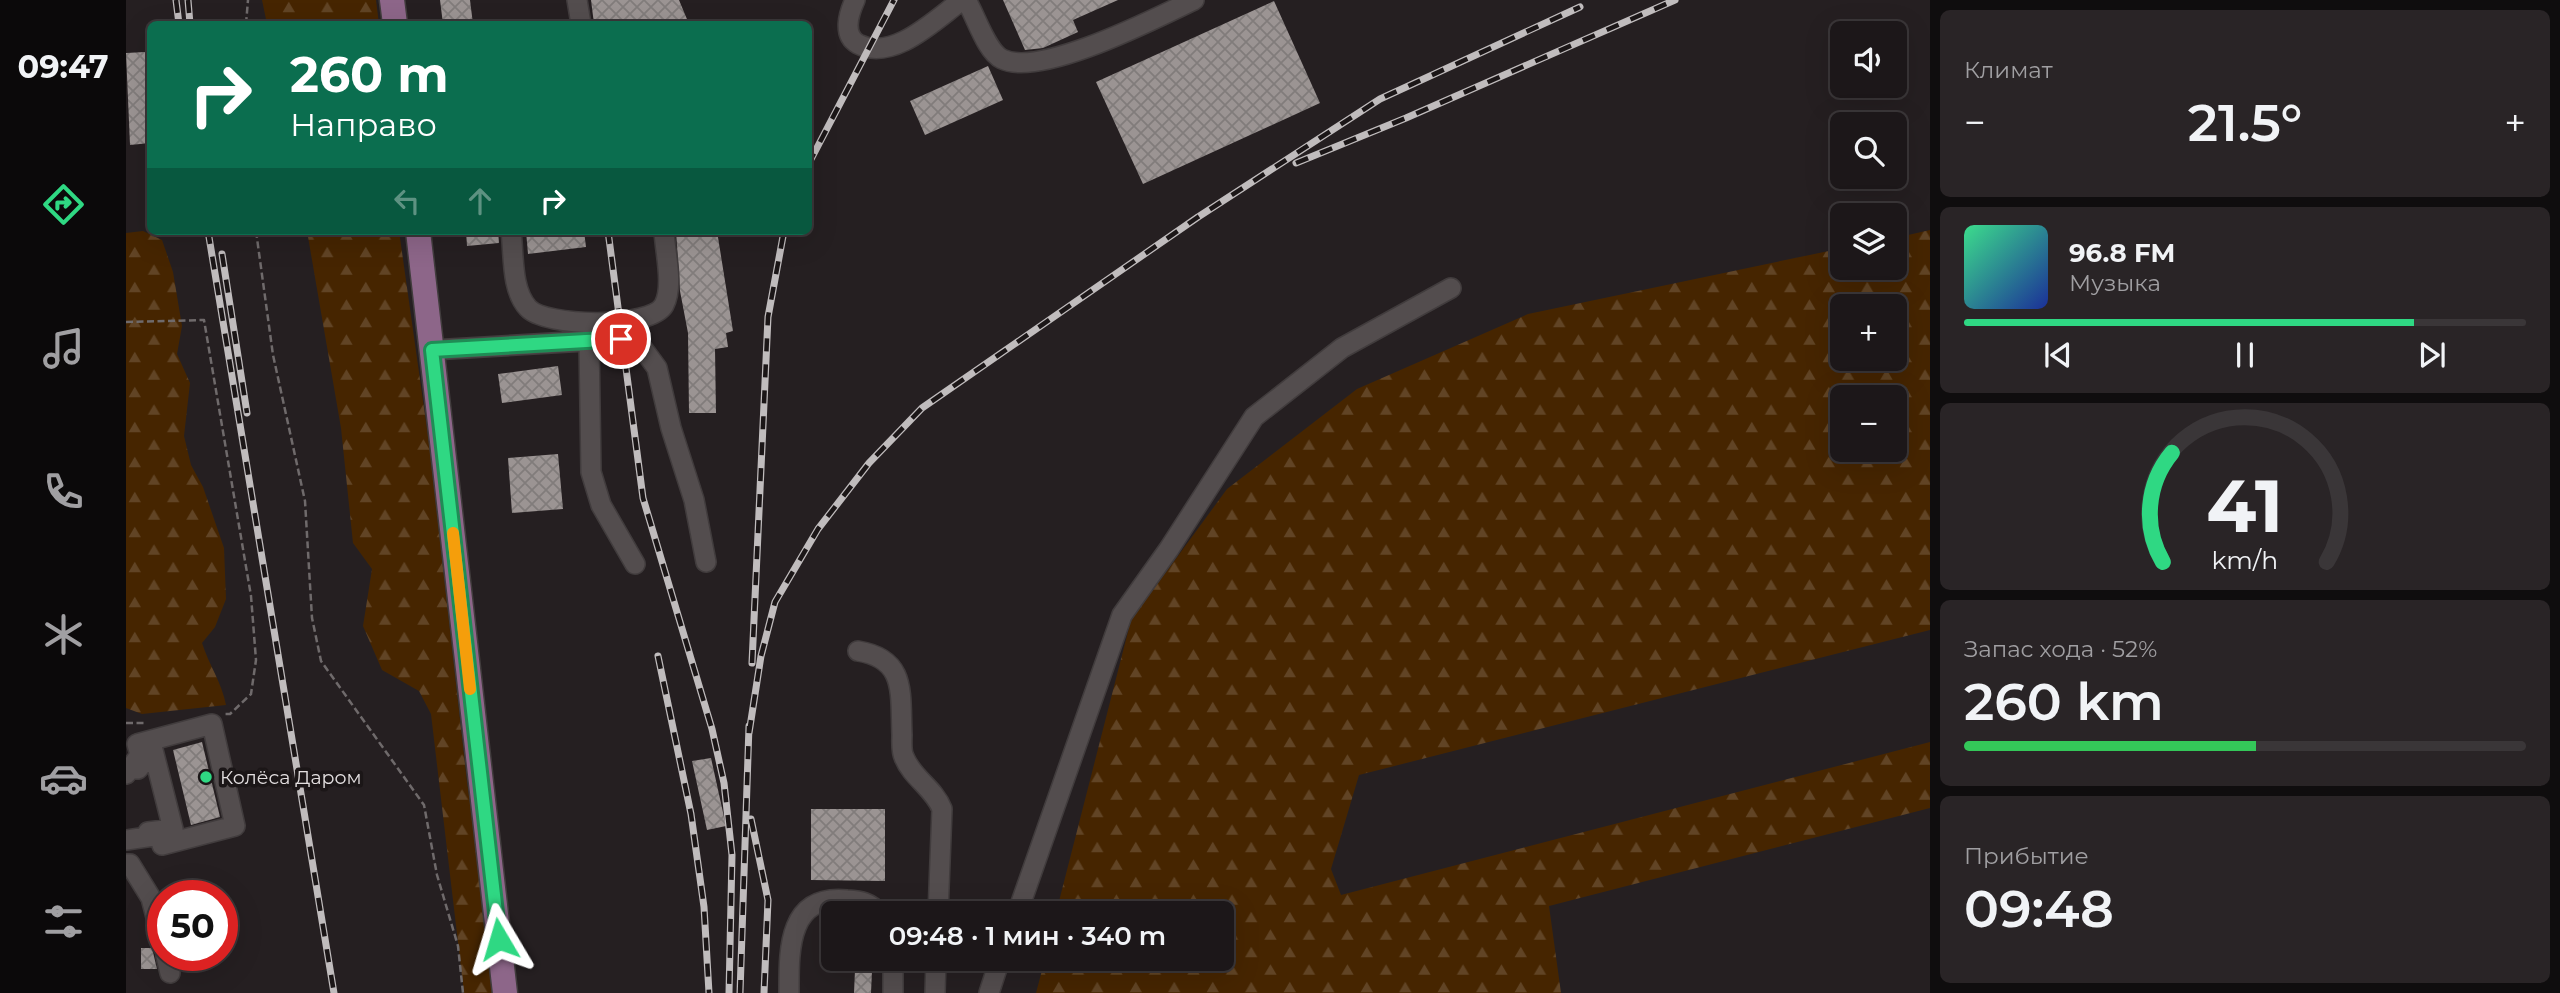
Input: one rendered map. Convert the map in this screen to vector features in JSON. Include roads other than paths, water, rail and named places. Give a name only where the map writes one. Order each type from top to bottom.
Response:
[{"type":"main road","points":[[392,0],[395,21]]},
{"type":"main road","points":[[418,235],[505,993]]},
{"type":"street","points":[[578,0],[581,21]]},
{"type":"street","points":[[855,0],[849,13],[848,31],[853,41],[868,49],[891,47],[964,0],[979,19],[987,44],[1002,59],[1032,64],[1121,36],[1194,0]]},
{"type":"street","points":[[511,235],[518,293],[529,310],[547,318],[618,322],[646,319],[662,308],[669,294],[664,235]]},
{"type":"street","points":[[1022,901],[1122,615],[1169,549],[1254,417],[1342,348],[1451,288]]},
{"type":"street","points":[[432,350],[621,339],[643,349],[657,368],[671,428],[694,500],[706,562]]},
{"type":"street","points":[[589,341],[592,472],[601,505],[635,564]]},
{"type":"street","points":[[858,651],[878,654],[894,668],[901,699],[903,756],[917,777],[937,796],[942,809],[939,901]]},
{"type":"street","points":[[126,774],[140,755],[137,744],[212,724],[235,826],[162,845],[160,835],[126,840]]},
{"type":"street","points":[[126,783],[153,750],[173,829],[126,835]]},
{"type":"street","points":[[126,864],[130,864],[147,892]]},
{"type":"street","points":[[831,901],[852,901]]},
{"type":"street","points":[[789,993],[789,946],[799,916],[821,903]]},
{"type":"street","points":[[893,971],[893,993]]},
{"type":"street","points":[[935,993],[936,971]]},
{"type":"street","points":[[989,993],[996,971]]},
{"type":"railway","points":[[176,0],[179,21]]},
{"type":"railway","points":[[188,0],[190,21]]},
{"type":"railway","points":[[812,157],[894,0]]},
{"type":"railway","points":[[1296,163],[1406,118],[1675,0]]},
{"type":"railway","points":[[749,733],[761,656],[775,602],[818,529],[869,463],[922,408],[1198,217],[1380,99],[1580,7]]},
{"type":"railway","points":[[209,235],[334,993]]},
{"type":"railway","points":[[609,235],[643,498],[712,729],[724,783],[732,855],[729,993]]},
{"type":"railway","points":[[752,663],[768,317],[783,235]]},
{"type":"railway","points":[[222,254],[247,413]]},
{"type":"railway","points":[[658,656],[691,814],[704,907],[709,993]]},
{"type":"railway","points":[[740,993],[749,726]]},
{"type":"railway","points":[[751,819],[768,900],[764,993]]},
{"type":"place","name":"Колёса Даром","points":[[206,777]]}]
